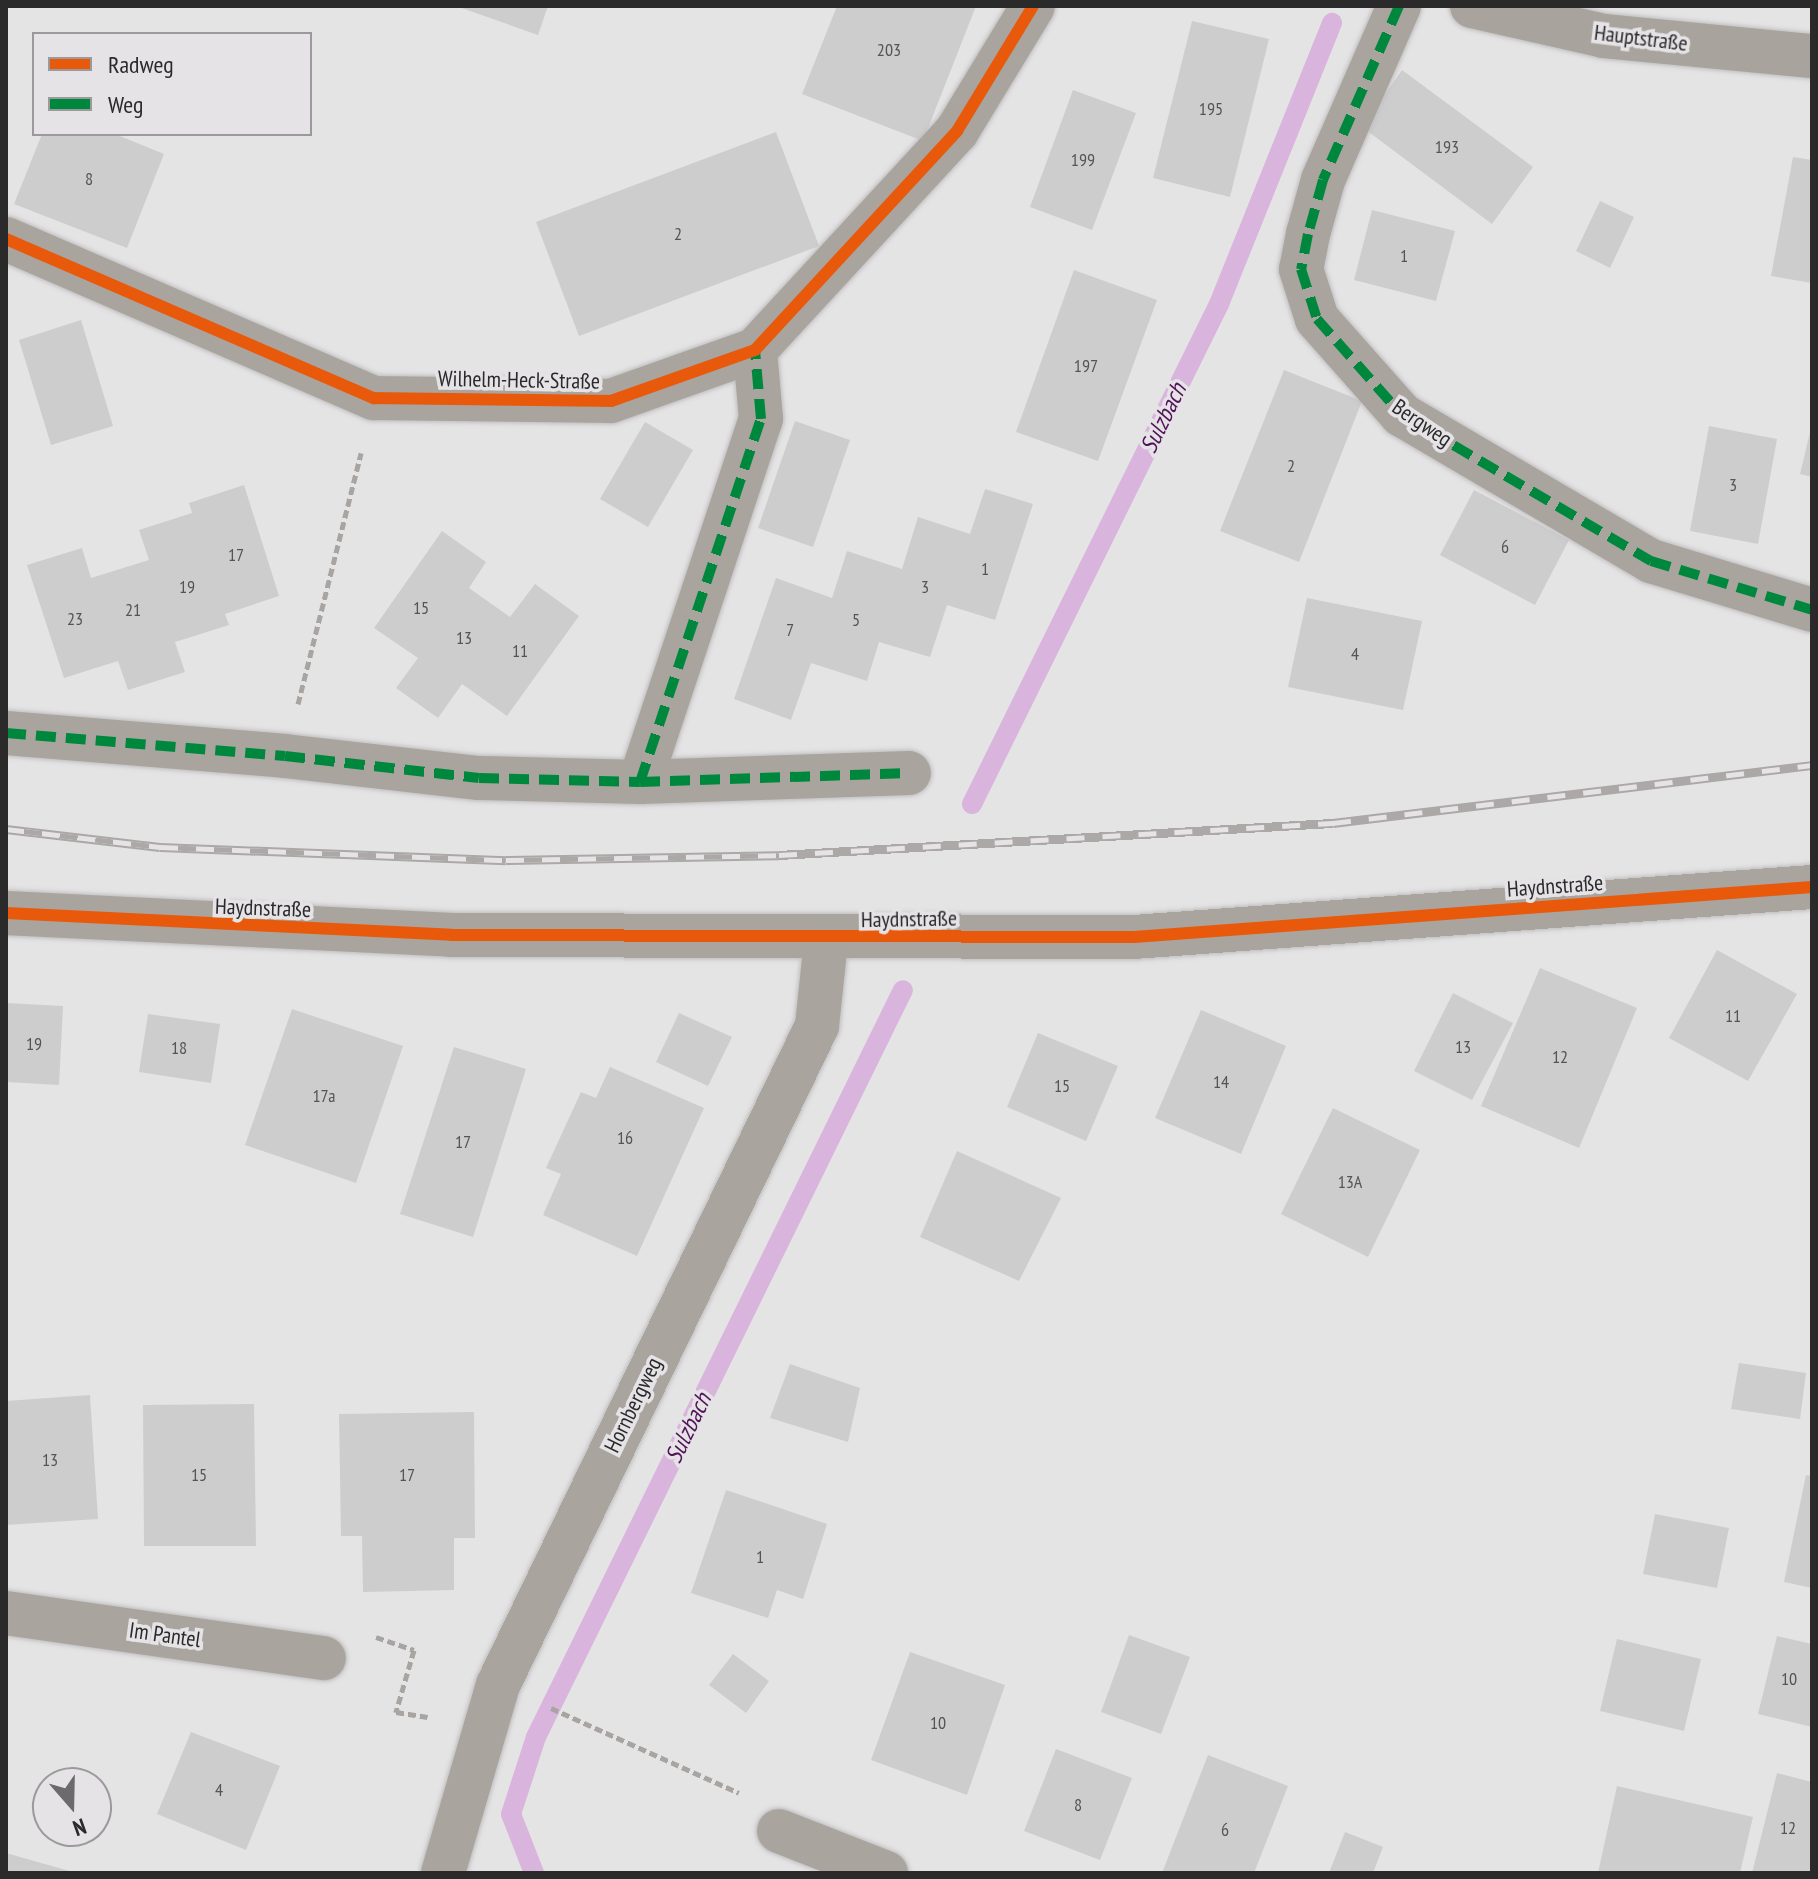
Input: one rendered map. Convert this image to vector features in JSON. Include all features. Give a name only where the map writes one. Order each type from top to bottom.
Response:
[{"type":"street","name":"Wilhelm-Heck-Straße","points":[[6,239],[374,398],[611,401],[755,350],[957,131],[1033,6]]},
{"type":"street","name":"Bergweg","points":[[1399,6],[1323,180],[1308,234],[1301,269],[1317,319],[1402,415],[1651,561],[1812,610]]},
{"type":"street","name":"Hauptstraße","points":[[1472,6],[1604,36],[1812,56]]},
{"type":"street","points":[[640,782],[761,419],[755,350]]},
{"type":"street","points":[[6,733],[285,756],[479,778],[640,782],[909,773]]},
{"type":"street","name":"Haydnstraße","points":[[6,913],[451,935],[826,940],[1134,937],[1812,887]]},
{"type":"street","name":"Hornbergweg","points":[[443,1873],[498,1685],[817,1026],[826,940]]},
{"type":"street","name":"Im Pantel","points":[[6,1613],[324,1658]]},
{"type":"street","points":[[779,1831],[886,1873]]},
{"type":"path","points":[[285,756],[374,398]]},
{"type":"path","points":[[371,1635],[414,1650],[396,1712],[427,1719],[433,1707]]},
{"type":"path","points":[[541,1704],[743,1795]]},
{"type":"building","points":[[456,6],[548,6],[538,35]]},
{"type":"building","points":[[837,6],[976,6],[923,141],[802,94]]},
{"type":"building","points":[[1192,21],[1269,39],[1230,197],[1153,178]]},
{"type":"building","points":[[1402,70],[1533,167],[1492,224],[1362,127]]},
{"type":"building","points":[[1073,90],[1136,113],[1092,230],[1030,207]]},
{"type":"building","points":[[776,132],[819,246],[579,336],[536,222]]},
{"type":"building","points":[[41,136],[120,136],[164,154],[127,248],[14,204]]},
{"type":"building","points":[[1793,157],[1812,160],[1812,283],[1771,276]]},
{"type":"building","points":[[1600,201],[1634,217],[1610,268],[1576,251]]},
{"type":"building","points":[[1372,210],[1455,231],[1436,301],[1354,280]]},
{"type":"building","points":[[1074,270],[1157,300],[1098,461],[1016,432]]},
{"type":"building","points":[[81,320],[113,426],[51,445],[19,340]]},
{"type":"building","points":[[1284,370],[1362,401],[1299,562],[1220,531]]},
{"type":"building","points":[[795,421],[850,440],[813,547],[758,528]]},
{"type":"building","points":[[645,422],[693,450],[648,527],[600,499]]},
{"type":"building","points":[[1709,426],[1777,439],[1758,544],[1690,531]]},
{"type":"building","points":[[1812,429],[1812,477],[1800,474]]},
{"type":"building","points":[[244,485],[279,596],[225,614],[229,625],[175,642],[185,672],[128,690],[118,661],[64,678],[27,565],[82,548],[91,578],[149,560],[139,530],[192,513],[189,503]]},
{"type":"building","points":[[985,489],[1033,504],[995,620],[947,605],[930,657],[879,642],[867,681],[811,663],[791,720],[734,699],[776,578],[832,598],[847,551],[902,569],[918,517],[970,534]]},
{"type":"building","points":[[1474,490],[1569,540],[1535,605],[1440,555]]},
{"type":"building","points":[[442,531],[486,562],[469,588],[510,617],[535,584],[579,616],[507,716],[462,684],[438,718],[396,688],[418,658],[374,628]]},
{"type":"building","points":[[1307,598],[1422,621],[1403,710],[1288,687]]},
{"type":"building","points":[[1717,950],[1797,994],[1748,1081],[1669,1038]]},
{"type":"building","points":[[1540,968],[1637,1008],[1579,1148],[1481,1106]]},
{"type":"building","points":[[1453,993],[1513,1023],[1472,1100],[1414,1071]]},
{"type":"building","points":[[6,1003],[63,1006],[59,1085],[6,1082]]},
{"type":"building","points":[[292,1009],[403,1046],[356,1183],[245,1145]]},
{"type":"building","points":[[1201,1010],[1286,1046],[1241,1154],[1155,1118]]},
{"type":"building","points":[[679,1013],[732,1037],[708,1086],[656,1062]]},
{"type":"building","points":[[148,1014],[220,1024],[211,1083],[139,1072]]},
{"type":"building","points":[[1038,1033],[1118,1066],[1086,1141],[1007,1107]]},
{"type":"building","points":[[454,1047],[526,1069],[473,1237],[400,1214]]},
{"type":"building","points":[[610,1067],[704,1108],[637,1256],[543,1215],[561,1174],[546,1168],[581,1092],[596,1098]]},
{"type":"building","points":[[1333,1108],[1420,1150],[1368,1257],[1281,1214]]},
{"type":"building","points":[[957,1151],[1061,1198],[1019,1281],[920,1237]]},
{"type":"building","points":[[1739,1363],[1806,1373],[1800,1419],[1731,1409]]},
{"type":"building","points":[[790,1364],[860,1388],[848,1442],[770,1418]]},
{"type":"building","points":[[90,1395],[98,1519],[6,1525],[6,1401]]},
{"type":"building","points":[[254,1404],[256,1546],[144,1546],[143,1405]]},
{"type":"building","points":[[474,1412],[475,1538],[454,1538],[454,1590],[363,1592],[362,1536],[341,1536],[339,1414]]},
{"type":"building","points":[[1806,1475],[1812,1476],[1812,1588],[1784,1582]]},
{"type":"building","points":[[726,1490],[827,1524],[803,1599],[777,1590],[768,1618],[691,1593]]},
{"type":"building","points":[[1655,1514],[1729,1528],[1717,1588],[1643,1574]]},
{"type":"building","points":[[1129,1635],[1190,1657],[1161,1734],[1101,1712]]},
{"type":"building","points":[[1777,1636],[1812,1644],[1812,1727],[1758,1714]]},
{"type":"building","points":[[1617,1639],[1701,1659],[1684,1731],[1600,1711]]},
{"type":"building","points":[[910,1652],[1005,1685],[967,1795],[871,1760]]},
{"type":"building","points":[[733,1654],[769,1681],[746,1713],[709,1685]]},
{"type":"building","points":[[191,1732],[280,1766],[246,1850],[157,1814]]},
{"type":"building","points":[[1056,1749],[1132,1778],[1100,1860],[1024,1831]]},
{"type":"building","points":[[1208,1755],[1288,1786],[1254,1873],[1162,1873]]},
{"type":"building","points":[[1777,1773],[1812,1782],[1812,1873],[1752,1873]]},
{"type":"building","points":[[1617,1786],[1753,1817],[1740,1873],[1598,1873]]},
{"type":"building","points":[[1345,1832],[1383,1847],[1373,1873],[1329,1873]]},
{"type":"building","points":[[6,1853],[73,1872],[73,1873],[6,1873]]},
{"type":"waterway","name":"Sulzbach","points":[[972,804],[1219,304],[1332,23]]},
{"type":"waterway","name":"Sulzbach","points":[[534,1873],[511,1814],[536,1737],[903,990]]},
{"type":"railway","points":[[6,829],[160,847],[506,860],[779,855],[1333,823],[1812,765]]},
{"type":"marked path","points":[[1399,6],[1323,180],[1308,234],[1301,269],[1317,319],[1402,415],[1651,561],[1812,610]]},
{"type":"marked path","points":[[640,782],[761,419],[755,350]]},
{"type":"marked path","points":[[6,733],[285,756],[479,778],[640,782],[909,773]]},
{"type":"cycle path","points":[[6,239],[374,398],[611,401],[755,350],[957,131],[1033,6]]},
{"type":"cycle path","points":[[6,913],[451,935],[1134,937],[1812,887]]}]
